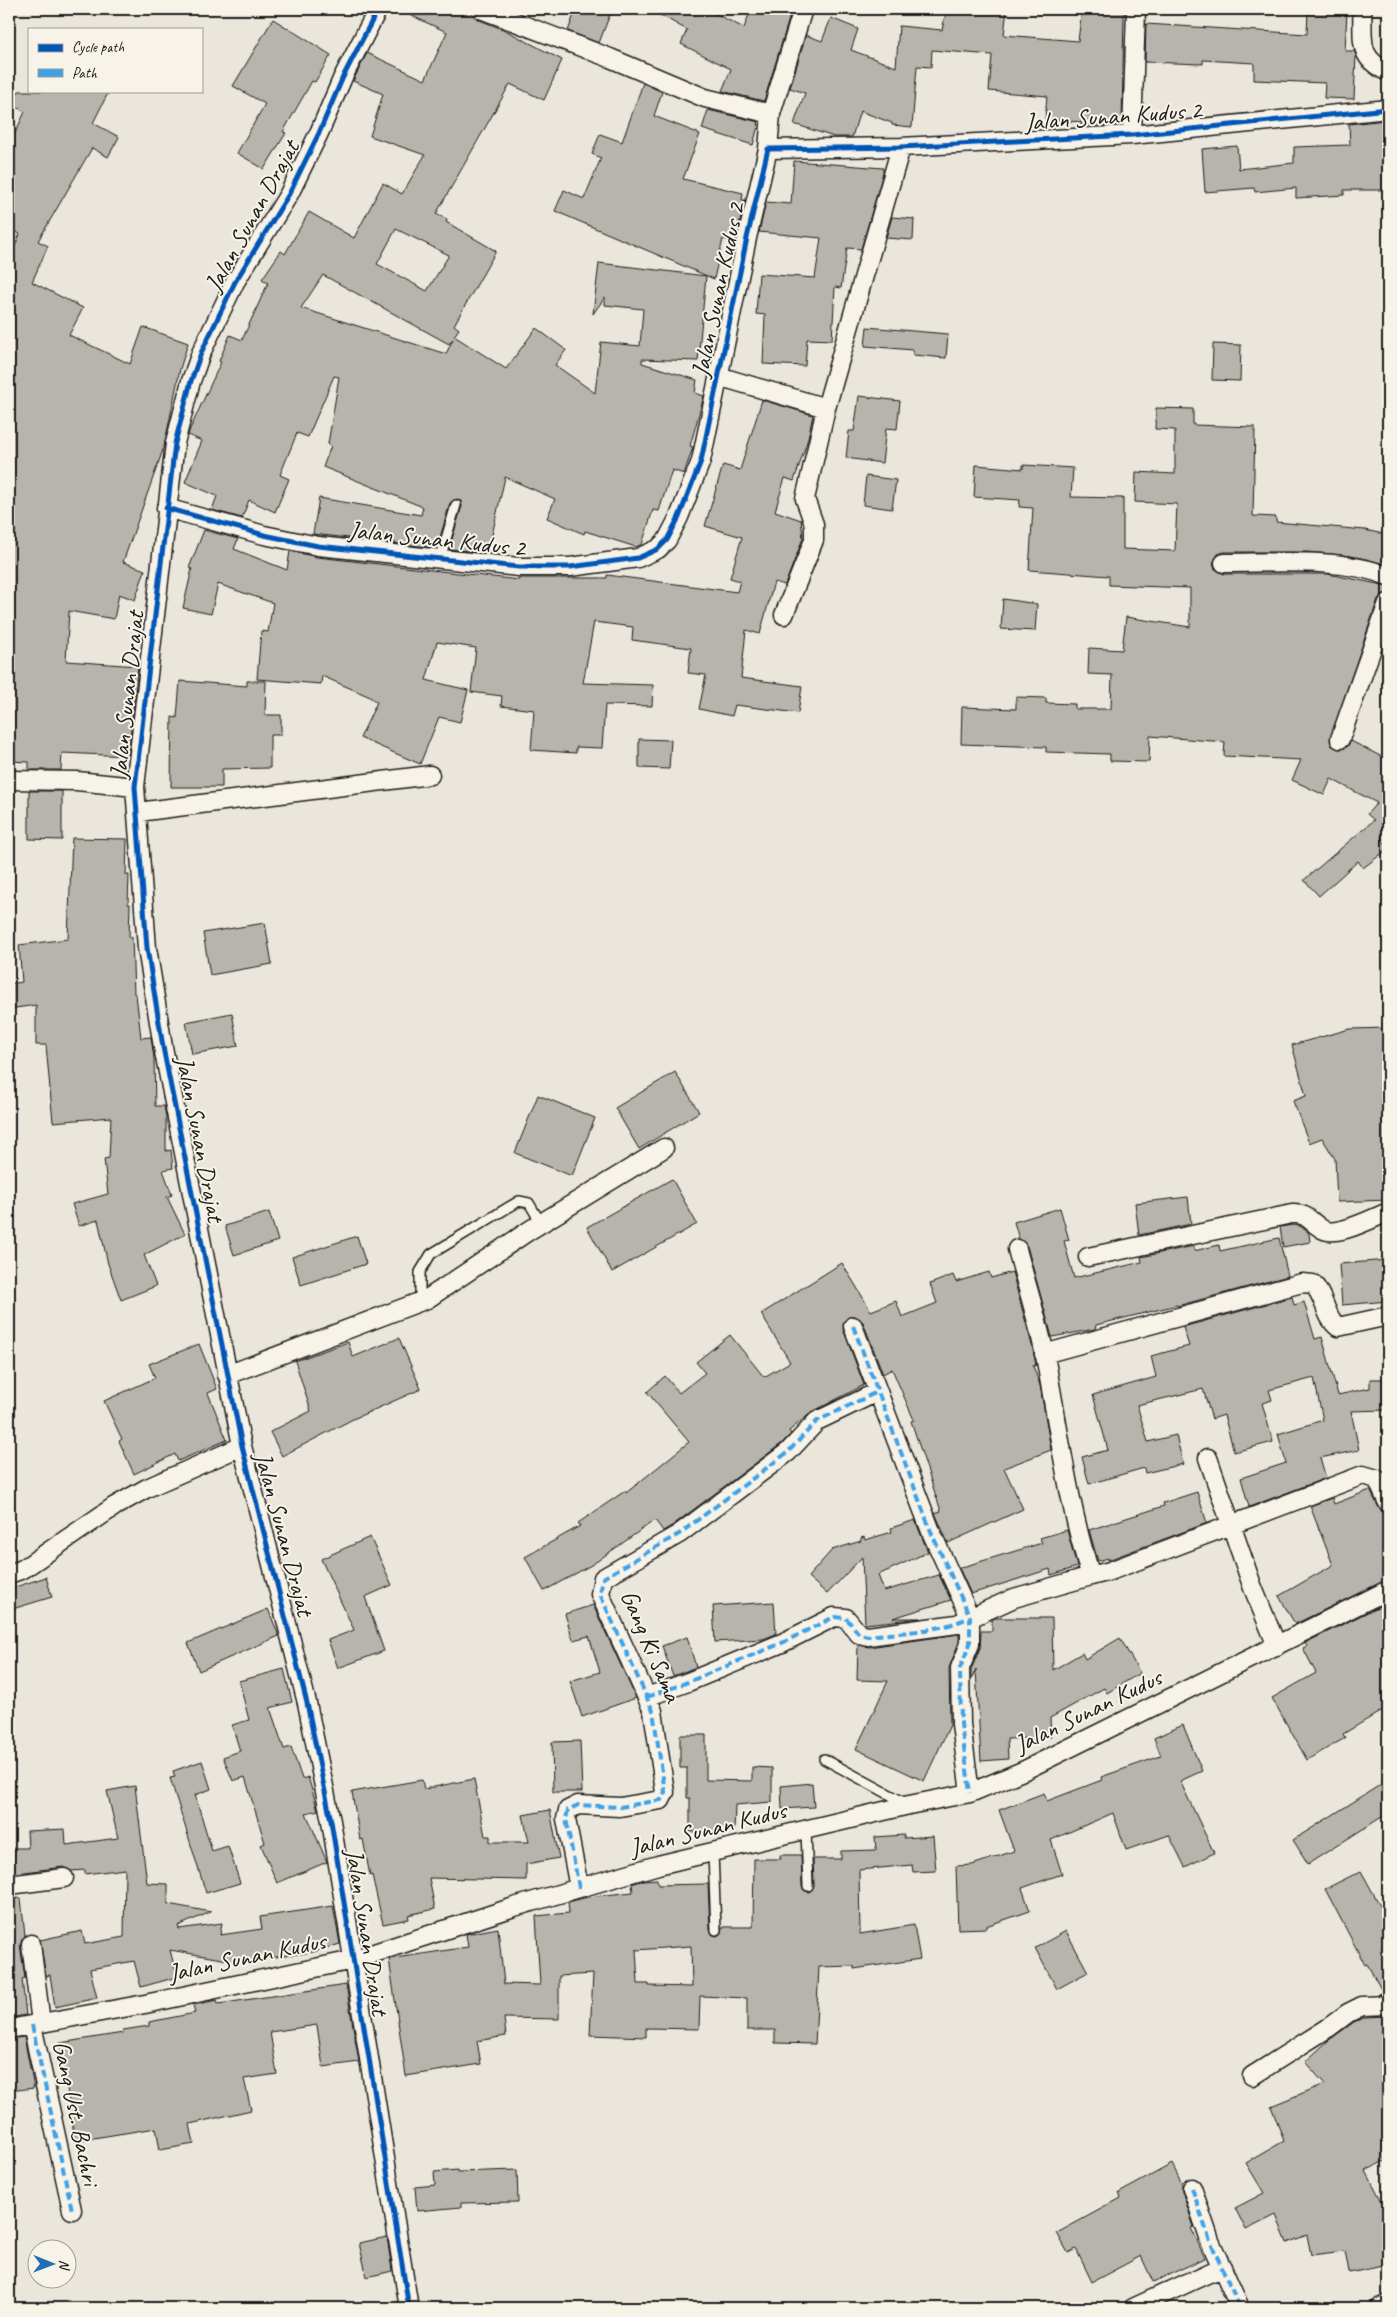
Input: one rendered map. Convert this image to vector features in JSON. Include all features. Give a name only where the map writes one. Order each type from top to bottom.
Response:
[{"type":"street","name":"Jalan Sunan Drajat","points":[[378,9],[342,77],[319,133],[289,194],[235,282],[201,353],[175,443],[135,787],[147,948],[168,1074],[242,1446],[307,1703],[331,1821],[409,2308]]},
{"type":"street","points":[[481,9],[610,58],[705,98],[771,114]]},
{"type":"street","points":[[768,149],[771,114],[803,9]]},
{"type":"street","points":[[1132,135],[1136,9]]},
{"type":"street","points":[[1362,9],[1365,51],[1368,59],[1374,65],[1388,72]]},
{"type":"street","name":"Jalan Sunan Kudus 2","points":[[166,508],[264,535],[318,546],[440,559],[519,567],[570,567],[638,558],[658,549],[667,540],[679,517],[702,460],[718,376],[768,149],[901,147],[1132,135],[1388,109]]},
{"type":"street","points":[[784,615],[814,540],[814,524],[805,499],[826,408],[901,147]]},
{"type":"street","points":[[718,376],[826,408]]},
{"type":"street","points":[[1224,563],[1324,564],[1361,568],[1388,576]]},
{"type":"street","points":[[1340,739],[1388,603]]},
{"type":"street","points":[[138,812],[430,775]]},
{"type":"street","points":[[9,780],[77,781],[135,787]]},
{"type":"street","points":[[227,1375],[420,1302],[541,1223],[664,1148]]},
{"type":"street","points":[[1088,1257],[1292,1214],[1306,1215],[1323,1230],[1334,1233],[1388,1212]]},
{"type":"street","points":[[1017,1249],[1044,1354],[1064,1464],[1091,1576]]},
{"type":"street","points":[[1044,1354],[1302,1283],[1313,1284],[1321,1292],[1332,1322],[1338,1327],[1388,1316]]},
{"type":"street","points":[[853,1326],[932,1534],[970,1617],[970,1644],[960,1668],[961,1724],[970,1793]]},
{"type":"street","name":"Gang Ki Sama","points":[[579,1888],[566,1819],[568,1810],[578,1805],[620,1807],[661,1800],[665,1796],[658,1729],[647,1697],[600,1594],[603,1578],[679,1534],[788,1452],[817,1421],[877,1392]]},
{"type":"street","points":[[9,1574],[23,1568],[115,1506],[147,1488],[242,1446]]},
{"type":"street","points":[[1208,1458],[1253,1588],[1277,1646]]},
{"type":"street","points":[[647,1697],[688,1682],[782,1642],[834,1617],[846,1618],[859,1634],[868,1636],[957,1624],[1014,1598],[1110,1572],[1363,1475],[1377,1479],[1388,1503]]},
{"type":"street","name":"Jalan Sunan Kudus","points":[[9,2029],[353,1960],[514,1906],[658,1865],[909,1805],[970,1793],[1025,1770],[1388,1590]]},
{"type":"street","points":[[9,1885],[64,1878]]},
{"type":"street","name":"Gang Ust. Bachri","points":[[31,1944],[36,2024],[72,2210]]},
{"type":"street","points":[[1252,2076],[1348,2013],[1362,2006],[1388,2004]]},
{"type":"street","points":[[1192,2188],[1210,2241],[1240,2308]]},
{"type":"street","points":[[1133,2308],[1222,2267]]},
{"type":"street","points":[[1379,2308],[1388,2304]]},
{"type":"lane","points":[[440,559],[456,505]]},
{"type":"lane","points":[[420,1302],[420,1272],[431,1254],[519,1201],[529,1204],[541,1223]]},
{"type":"lane","points":[[824,1760],[909,1805]]},
{"type":"lane","points":[[806,1830],[808,1886]]},
{"type":"lane","points":[[713,1853],[716,1930]]},
{"type":"building","points":[[397,9],[471,9],[477,19],[505,30],[562,60],[544,100],[510,84],[436,214],[447,219],[446,222],[496,251],[454,325],[459,329],[454,336],[506,369],[536,328],[566,350],[555,365],[595,393],[601,342],[640,346],[643,309],[605,305],[605,297],[593,314],[599,263],[706,276],[698,361],[642,359],[642,363],[697,380],[695,393],[704,396],[690,446],[693,447],[684,474],[672,470],[659,511],[653,510],[642,544],[636,547],[585,531],[584,534],[547,518],[555,499],[505,477],[488,553],[449,549],[462,506],[461,501],[457,499],[450,503],[437,548],[313,534],[319,498],[421,515],[423,507],[323,467],[331,446],[328,444],[339,377],[334,376],[308,437],[297,433],[280,475],[289,479],[275,512],[249,500],[242,518],[212,510],[217,496],[185,482],[202,441],[188,435],[221,362],[219,361],[230,335],[242,340],[268,283],[262,279],[281,251],[285,254],[309,212],[354,238],[383,183],[402,194],[425,155],[370,136],[383,94],[353,81],[367,53],[425,80],[447,32]],"holes":[[[396,229],[449,255],[427,291],[377,264]],[[323,275],[449,344],[453,339],[446,354],[301,308]]]},
{"type":"building","points":[[576,9],[612,9],[599,43],[568,31]]},
{"type":"building","points":[[650,9],[706,9],[744,28],[751,9],[792,9],[764,101],[722,91],[731,69],[681,44],[687,30]]},
{"type":"building","points":[[947,9],[1007,9],[1004,35],[1078,41],[1082,9],[1124,9],[1122,125],[1081,125],[1081,122],[1045,119],[1047,96],[989,91],[992,55],[932,50],[931,67],[917,66],[912,127],[892,125],[892,123],[860,111],[852,137],[834,137],[794,124],[805,93],[790,88],[806,35],[822,41],[831,18],[858,29],[851,50],[896,67],[899,26],[942,30]]},
{"type":"building","points":[[1308,9],[1347,11],[1345,51],[1354,51],[1356,55],[1354,99],[1324,98],[1325,83],[1254,80],[1254,63],[1203,60],[1203,64],[1145,62],[1146,24],[1307,34]]},
{"type":"building","points":[[273,19],[331,55],[315,82],[312,81],[283,132],[286,133],[264,169],[237,153],[265,104],[233,86]]},
{"type":"building","points":[[643,83],[662,92],[654,116],[700,134],[683,179],[743,193],[742,200],[745,200],[735,242],[723,239],[714,279],[555,211],[564,190],[584,199],[601,158],[592,154],[600,134],[622,142]]},
{"type":"building","points":[[19,91],[108,92],[93,123],[119,137],[108,157],[92,148],[38,241],[48,246],[32,282],[83,308],[69,335],[130,364],[143,327],[188,343],[180,369],[164,447],[123,562],[145,570],[135,600],[119,594],[114,619],[69,611],[66,661],[138,666],[128,756],[62,753],[61,770],[29,770],[29,762],[9,761],[9,260],[20,234],[9,228],[9,146],[25,112],[11,104]]},
{"type":"building","points":[[708,110],[759,122],[753,145],[702,129]]},
{"type":"building","points":[[1386,120],[1388,190],[1344,190],[1344,195],[1296,198],[1296,188],[1255,192],[1254,188],[1205,192],[1202,149],[1237,146],[1239,169],[1294,163],[1294,147],[1350,145],[1349,124]]},
{"type":"building","points":[[794,161],[883,168],[883,173],[861,249],[847,248],[841,288],[835,287],[832,340],[807,339],[805,366],[763,364],[765,315],[756,314],[759,274],[815,278],[821,238],[759,232],[766,202],[791,204]]},
{"type":"building","points":[[892,217],[914,219],[913,240],[886,238]]},
{"type":"building","points":[[867,327],[948,334],[946,358],[913,355],[913,350],[865,346]]},
{"type":"building","points":[[1213,344],[1241,345],[1240,381],[1212,380]]},
{"type":"building","points":[[859,396],[900,401],[897,429],[886,428],[882,463],[846,458],[849,431],[854,431]]},
{"type":"building","points":[[762,400],[813,415],[807,442],[794,481],[785,478],[775,511],[801,520],[803,538],[785,585],[774,582],[760,634],[746,630],[741,678],[802,686],[798,713],[735,705],[732,716],[699,709],[706,675],[688,673],[691,648],[632,640],[633,627],[594,622],[583,683],[653,685],[652,706],[605,705],[602,748],[576,747],[576,753],[531,750],[534,710],[501,706],[502,696],[471,692],[476,648],[437,642],[426,680],[468,690],[460,722],[439,717],[420,764],[360,738],[377,702],[368,696],[322,676],[321,684],[257,679],[261,631],[268,632],[273,603],[218,584],[211,614],[183,608],[192,569],[189,568],[204,530],[238,539],[234,549],[287,570],[290,551],[317,557],[519,580],[519,578],[607,578],[607,575],[737,592],[740,581],[730,578],[742,537],[705,526],[723,465],[740,470]]},
{"type":"building","points":[[1156,408],[1193,409],[1193,425],[1255,427],[1253,516],[1276,517],[1276,522],[1365,530],[1388,535],[1388,565],[1351,556],[1307,552],[1224,552],[1218,554],[1213,563],[1215,569],[1224,574],[1328,574],[1388,586],[1388,593],[1378,599],[1330,740],[1332,746],[1341,749],[1347,747],[1351,741],[1388,760],[1388,834],[1386,831],[1381,837],[1388,849],[1363,868],[1358,861],[1319,896],[1304,880],[1374,820],[1367,814],[1377,803],[1331,779],[1324,795],[1292,780],[1301,760],[1224,756],[1225,742],[1150,736],[1149,762],[1110,761],[1110,754],[1046,752],[1046,747],[961,744],[962,707],[1016,709],[1016,697],[1046,698],[1046,703],[1075,704],[1075,709],[1111,709],[1112,675],[1088,674],[1089,648],[1122,650],[1126,617],[1190,627],[1190,588],[1109,585],[1109,576],[1029,570],[1033,508],[1019,507],[1020,500],[974,497],[976,465],[1023,469],[1023,465],[1073,468],[1071,497],[1123,498],[1123,549],[1175,551],[1177,504],[1135,502],[1136,472],[1175,474],[1175,430],[1155,429]]},
{"type":"building","points":[[866,476],[896,480],[892,509],[863,505]]},
{"type":"building","points":[[1003,599],[1037,604],[1035,631],[1001,629]]},
{"type":"building","points":[[180,681],[247,686],[247,681],[266,681],[265,715],[281,715],[281,735],[270,735],[270,768],[222,769],[222,787],[171,787],[172,717],[177,718]]},
{"type":"building","points":[[639,739],[671,740],[669,769],[639,768]]},
{"type":"building","points":[[29,791],[62,791],[62,840],[29,839]]},
{"type":"building","points":[[72,838],[127,839],[126,875],[129,875],[129,937],[132,937],[134,994],[136,994],[141,1038],[151,1037],[154,1058],[155,1106],[164,1106],[166,1117],[166,1151],[171,1150],[173,1168],[163,1170],[172,1195],[167,1197],[185,1234],[144,1255],[156,1286],[121,1300],[108,1264],[98,1220],[79,1226],[72,1204],[108,1194],[104,1159],[109,1158],[111,1117],[53,1122],[46,1045],[36,1045],[36,1005],[9,1009],[9,984],[22,982],[19,945],[68,939]]},
{"type":"building","points":[[265,923],[272,964],[210,975],[203,933]]},
{"type":"building","points":[[232,1013],[238,1046],[192,1054],[186,1022]]},
{"type":"building","points":[[1388,1028],[1388,1200],[1337,1202],[1335,1159],[1322,1138],[1309,1143],[1293,1101],[1306,1096],[1292,1045],[1350,1029]]},
{"type":"building","points":[[675,1072],[699,1112],[639,1149],[615,1108]]},
{"type":"building","points":[[538,1095],[595,1118],[572,1176],[515,1153]]},
{"type":"building","points":[[672,1179],[697,1224],[612,1272],[587,1227]]},
{"type":"building","points":[[1188,1197],[1191,1224],[1139,1235],[1135,1203]]},
{"type":"building","points":[[1060,1208],[1069,1240],[1064,1241],[1074,1278],[1142,1262],[1141,1257],[1194,1246],[1194,1251],[1219,1245],[1220,1251],[1279,1238],[1288,1276],[1177,1306],[1096,1325],[1095,1329],[1052,1337],[1027,1246],[1019,1239],[1014,1222]]},
{"type":"building","points":[[269,1212],[278,1241],[234,1255],[225,1226]]},
{"type":"building","points":[[1300,1226],[1309,1233],[1310,1242],[1283,1247],[1280,1227]]},
{"type":"building","points":[[357,1236],[366,1264],[301,1285],[292,1257]]},
{"type":"building","points":[[1388,1260],[1388,1301],[1342,1305],[1339,1264]]},
{"type":"building","points":[[842,1263],[871,1311],[896,1301],[902,1317],[937,1303],[930,1284],[953,1275],[956,1282],[989,1272],[991,1278],[1012,1272],[1032,1345],[1036,1365],[1033,1366],[1040,1385],[1051,1450],[1004,1468],[1023,1509],[948,1543],[935,1513],[941,1511],[911,1421],[914,1420],[892,1369],[883,1374],[863,1322],[855,1316],[850,1316],[845,1320],[843,1329],[864,1385],[812,1412],[789,1431],[791,1434],[781,1444],[673,1525],[663,1531],[655,1520],[593,1564],[544,1591],[525,1557],[580,1526],[578,1523],[625,1491],[626,1493],[689,1442],[647,1392],[665,1376],[679,1393],[705,1373],[696,1362],[730,1335],[764,1377],[790,1362],[761,1314]]},
{"type":"building","points":[[1292,1297],[1294,1305],[1304,1302],[1315,1339],[1322,1337],[1338,1395],[1370,1388],[1370,1379],[1388,1379],[1388,1410],[1351,1411],[1359,1450],[1320,1458],[1326,1478],[1249,1507],[1241,1478],[1286,1463],[1278,1434],[1323,1420],[1314,1378],[1269,1390],[1272,1400],[1262,1403],[1273,1442],[1234,1452],[1224,1415],[1212,1419],[1203,1389],[1137,1405],[1148,1442],[1176,1435],[1183,1464],[1145,1473],[1144,1468],[1089,1484],[1082,1457],[1108,1450],[1093,1395],[1156,1377],[1151,1356],[1189,1346],[1183,1327]]},
{"type":"building","points":[[399,1338],[421,1389],[353,1419],[282,1456],[270,1432],[311,1411],[295,1361],[348,1342],[353,1357]]},
{"type":"building","points":[[199,1344],[217,1389],[208,1393],[227,1440],[178,1461],[175,1454],[134,1474],[119,1441],[122,1439],[104,1401],[155,1378],[149,1364]]},
{"type":"building","points":[[1370,1490],[1379,1508],[1388,1513],[1388,1579],[1295,1624],[1279,1596],[1333,1565],[1310,1506],[1332,1498],[1334,1504]]},
{"type":"building","points":[[1197,1492],[1207,1523],[1108,1560],[1108,1558],[1098,1561],[1089,1530],[1164,1506],[1163,1503]]},
{"type":"building","points":[[915,1520],[928,1552],[878,1575],[884,1591],[939,1575],[951,1600],[893,1618],[921,1618],[865,1624],[862,1557],[827,1594],[808,1577],[832,1550],[861,1541],[861,1538],[864,1537],[865,1540],[892,1532],[891,1528]]},
{"type":"building","points":[[1067,1530],[1077,1567],[1051,1575],[1050,1569],[971,1594],[959,1568],[1042,1543],[1040,1538]]},
{"type":"building","points":[[370,1537],[392,1585],[365,1597],[384,1651],[338,1668],[328,1640],[354,1630],[321,1559]]},
{"type":"building","points":[[46,1577],[52,1597],[9,1610],[9,1589]]},
{"type":"building","points":[[774,1602],[776,1634],[763,1639],[715,1642],[713,1606]]},
{"type":"building","points":[[1388,1602],[1388,1707],[1343,1734],[1345,1738],[1307,1760],[1272,1698],[1316,1673],[1303,1648],[1307,1646],[1305,1643]]},
{"type":"building","points":[[593,1605],[636,1698],[582,1717],[570,1681],[600,1672],[589,1636],[573,1640],[565,1614]]},
{"type":"building","points":[[268,1609],[279,1636],[199,1671],[188,1643]]},
{"type":"building","points":[[995,1618],[1052,1618],[1053,1670],[1082,1653],[1085,1659],[1120,1638],[1140,1673],[1107,1693],[1104,1688],[1050,1718],[1051,1737],[1007,1739],[1008,1759],[981,1761],[976,1669],[971,1681],[971,1670],[980,1648],[981,1631],[992,1631],[992,1620]]},
{"type":"building","points":[[959,1634],[959,1642],[949,1668],[950,1725],[924,1781],[856,1749],[888,1681],[857,1680],[858,1645],[869,1647]]},
{"type":"building","points":[[687,1637],[696,1667],[673,1676],[662,1646]]},
{"type":"building","points":[[284,1669],[292,1702],[270,1708],[284,1749],[291,1747],[302,1779],[308,1777],[318,1810],[306,1813],[327,1862],[277,1883],[261,1845],[265,1843],[245,1777],[233,1781],[223,1757],[240,1751],[232,1725],[249,1720],[239,1681]]},
{"type":"building","points":[[1183,1725],[1202,1771],[1180,1781],[1214,1853],[1185,1867],[1169,1835],[1126,1850],[1113,1813],[1051,1840],[1062,1874],[1022,1888],[1030,1911],[986,1926],[986,1928],[958,1929],[956,1866],[972,1865],[1014,1851],[999,1810],[1044,1793],[1047,1801],[1102,1780],[1101,1777],[1161,1756],[1154,1738]]},
{"type":"building","points":[[680,1735],[706,1735],[706,1780],[752,1781],[752,1767],[772,1768],[772,1802],[735,1805],[734,1831],[690,1832],[690,1798],[687,1798],[687,1768],[680,1768]]},
{"type":"building","points":[[580,1741],[582,1792],[553,1792],[552,1742]]},
{"type":"building","points":[[202,1761],[211,1789],[195,1795],[212,1851],[228,1846],[240,1883],[206,1893],[170,1778],[175,1777],[173,1771]]},
{"type":"building","points":[[474,1779],[485,1836],[490,1836],[490,1842],[529,1842],[523,1815],[550,1810],[559,1858],[526,1864],[526,1880],[429,1878],[435,1909],[408,1915],[409,1919],[383,1924],[372,1875],[370,1876],[363,1839],[360,1840],[352,1792],[422,1780],[424,1789]]},
{"type":"building","points":[[1388,1780],[1388,1813],[1308,1864],[1293,1840]]},
{"type":"building","points":[[812,1783],[814,1807],[782,1809],[781,1786]]},
{"type":"building","points":[[135,1786],[147,1883],[168,1884],[168,1904],[211,1912],[178,1926],[179,1929],[222,1923],[220,1935],[262,1929],[260,1917],[333,1906],[340,1944],[313,1952],[239,1962],[170,1950],[177,1977],[141,1987],[134,1961],[90,1969],[97,1998],[55,2007],[50,1975],[46,1976],[40,1940],[82,1931],[85,1944],[124,1937],[125,1869],[85,1874],[85,1870],[71,1871],[63,1867],[9,1874],[9,1848],[28,1848],[27,1831],[65,1829],[66,1845],[118,1838],[107,1791]]},
{"type":"building","points":[[933,1836],[936,1871],[913,1872],[912,1865],[859,1870],[860,1934],[914,1925],[920,1959],[854,1969],[854,1966],[819,1967],[815,2044],[775,2043],[775,2030],[747,2030],[747,1998],[700,1996],[699,2029],[646,2028],[646,2037],[590,2035],[593,1974],[559,1976],[559,2019],[504,2018],[506,2036],[477,2041],[481,2064],[406,2076],[389,1959],[468,1947],[466,1934],[498,1928],[504,1984],[540,1985],[536,1916],[569,1913],[568,1902],[588,1897],[633,1892],[632,1884],[644,1880],[657,1879],[658,1885],[708,1884],[710,1930],[713,1935],[717,1936],[721,1933],[722,1927],[753,1927],[754,1859],[781,1859],[780,1855],[801,1855],[802,1887],[805,1891],[809,1892],[814,1886],[813,1859],[841,1859],[841,1851],[876,1850],[875,1837]],"holes":[[[691,1946],[692,1987],[638,1984],[636,1950]]]},
{"type":"building","points":[[1361,1871],[1388,1920],[1388,1994],[1378,1995],[1382,1991],[1367,1964],[1365,1965],[1325,1889]]},
{"type":"building","points":[[21,1898],[25,1936],[20,1945],[25,1978],[22,1979],[26,2015],[9,2018],[9,1899]]},
{"type":"building","points":[[1066,1931],[1088,1972],[1057,1989],[1035,1948]]},
{"type":"building","points":[[346,1985],[359,2062],[323,2067],[317,2025],[270,2032],[277,2074],[244,2079],[251,2110],[190,2124],[194,2144],[160,2150],[156,2128],[75,2141],[60,2043],[123,2033],[123,2030],[149,2026],[149,2022],[195,2013],[193,2005],[217,2000],[218,2004]]},
{"type":"building","points":[[1388,2016],[1388,2159],[1366,2171],[1388,2213],[1388,2265],[1349,2273],[1345,2251],[1311,2255],[1307,2235],[1287,2243],[1276,2215],[1246,2230],[1235,2208],[1264,2193],[1246,2163],[1284,2141],[1271,2106],[1325,2084],[1305,2062],[1329,2040],[1354,2022],[1365,2017]]},
{"type":"building","points":[[24,2037],[34,2088],[9,2091],[9,2039]]},
{"type":"building","points":[[1172,2164],[1182,2184],[1182,2191],[1194,2227],[1191,2228],[1205,2258],[1153,2282],[1141,2256],[1092,2282],[1076,2249],[1068,2253],[1057,2233],[1121,2198],[1119,2193]]},
{"type":"building","points":[[458,2170],[458,2172],[517,2170],[518,2202],[461,2203],[461,2207],[417,2211],[415,2187],[435,2185],[434,2172]]},
{"type":"building","points":[[387,2237],[392,2271],[367,2277],[359,2243]]},
{"type":"marked path","points":[[853,1326],[932,1534],[970,1617],[970,1644],[960,1668],[961,1724],[970,1793]]},
{"type":"marked path","points":[[579,1888],[566,1819],[568,1810],[578,1805],[620,1807],[661,1800],[665,1792],[653,1711],[600,1594],[603,1578],[679,1534],[788,1452],[817,1421],[877,1392]]},
{"type":"marked path","points":[[647,1697],[782,1643],[834,1617],[846,1618],[859,1634],[868,1636],[933,1629],[970,1617]]},
{"type":"marked path","points":[[32,2025],[72,2210]]},
{"type":"marked path","points":[[1192,2188],[1210,2241],[1240,2308]]},
{"type":"cycle path","points":[[378,9],[343,77],[319,133],[289,194],[235,282],[201,353],[191,381],[175,443],[135,787],[147,948],[163,1047],[242,1446],[307,1703],[331,1821],[409,2308]]},
{"type":"cycle path","points":[[166,508],[264,535],[318,546],[519,567],[570,567],[638,558],[658,549],[667,540],[679,517],[701,461],[747,238],[768,149],[901,147],[1132,135],[1388,109]]}]
